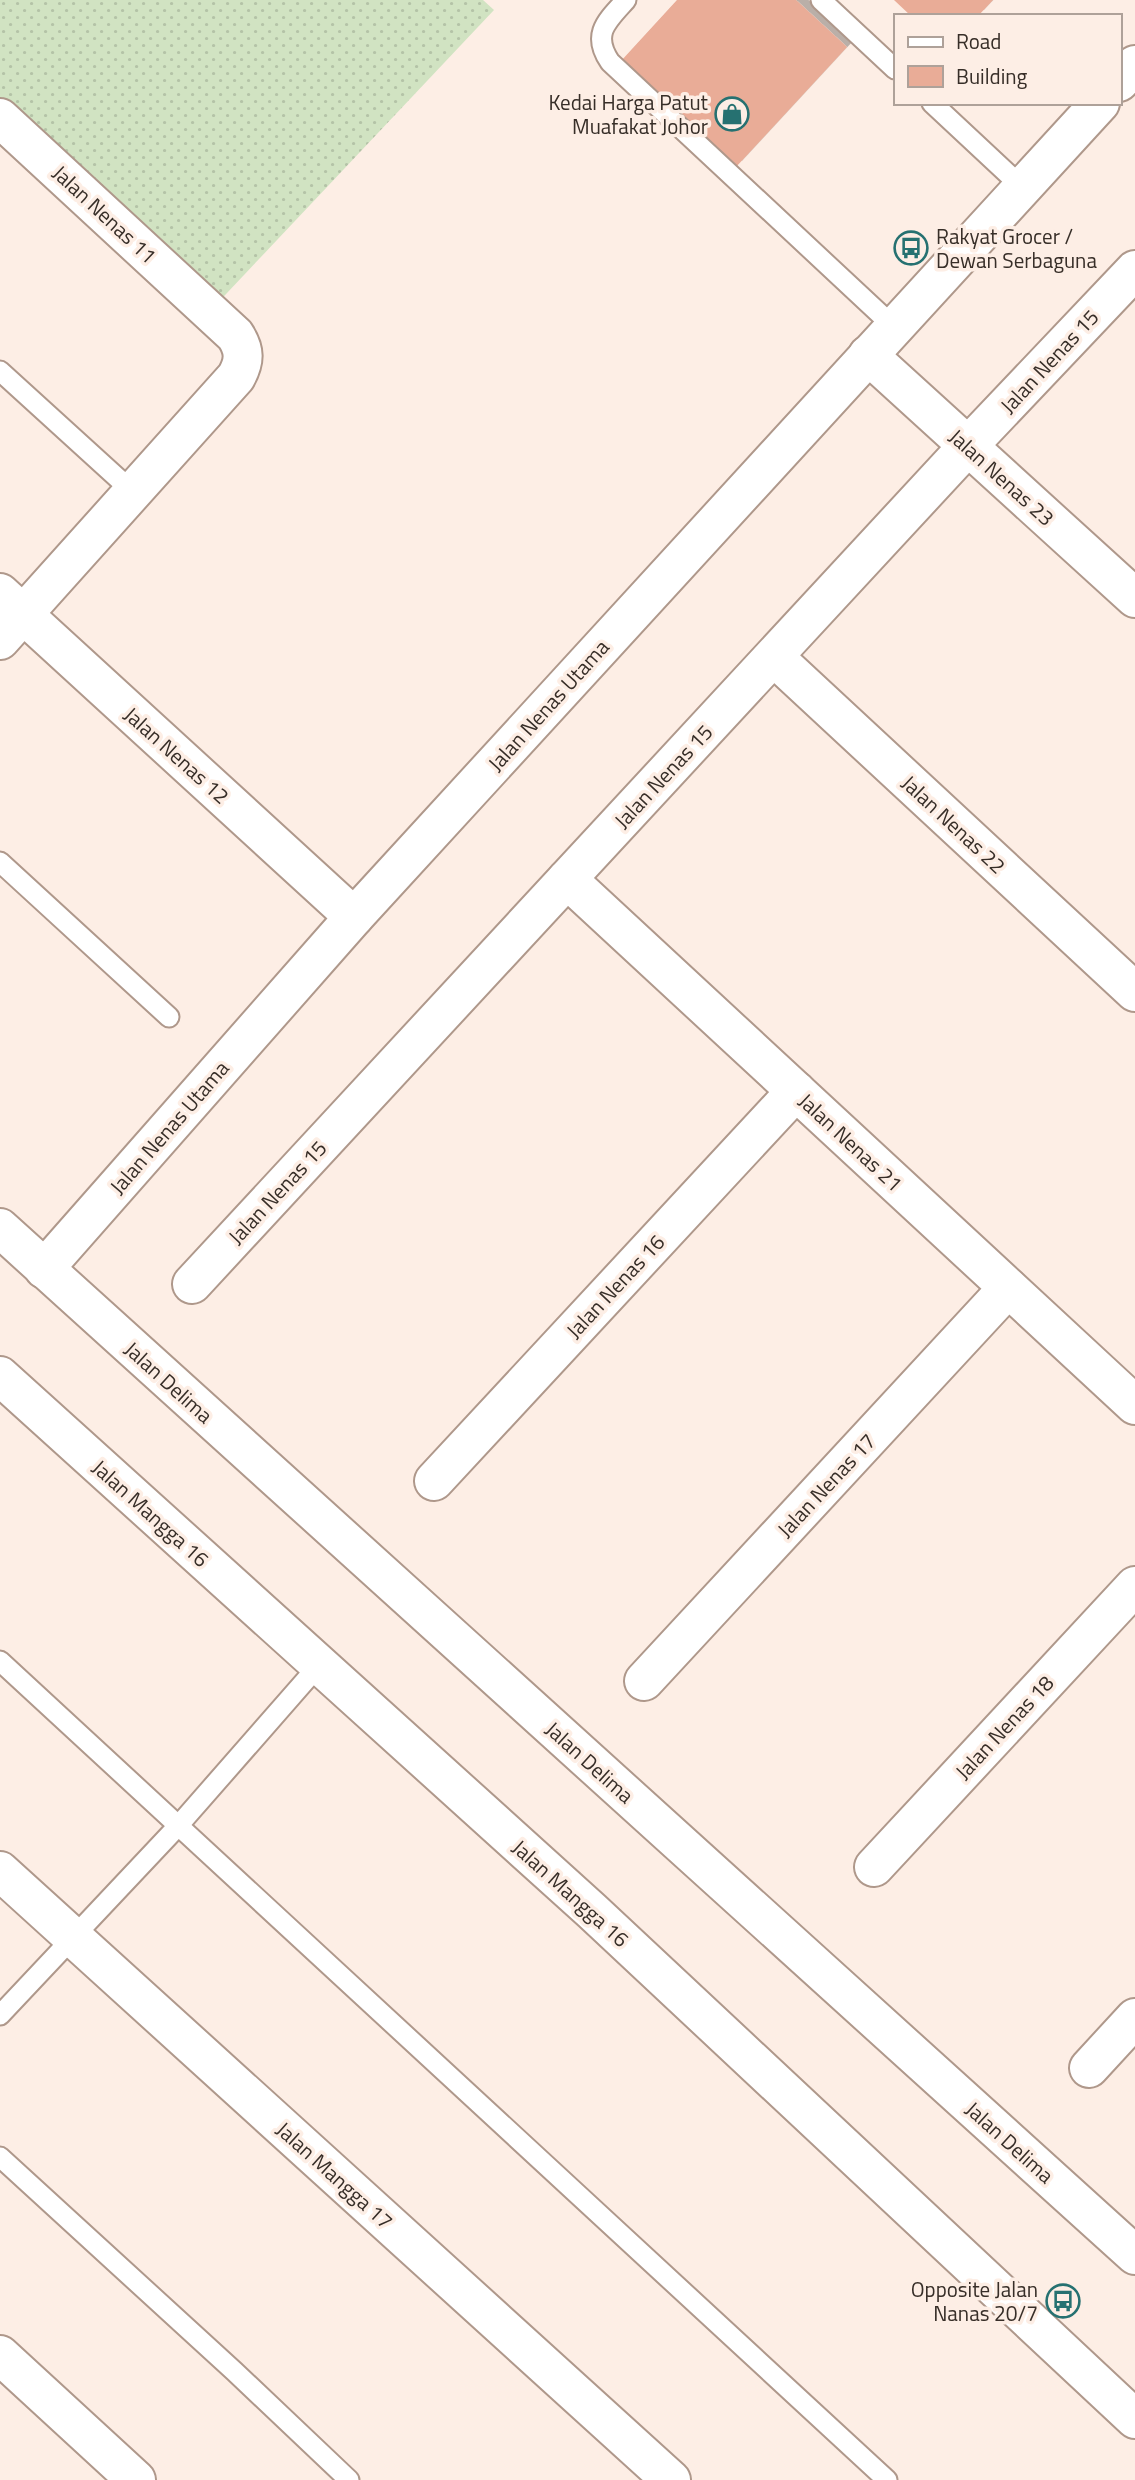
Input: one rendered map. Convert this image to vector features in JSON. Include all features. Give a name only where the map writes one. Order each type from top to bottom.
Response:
[{"type":"street","points":[[1121,80],[1135,65]]},
{"type":"street","name":"Jalan Nenas Utama","points":[[44,1269],[354,917],[1098,105]]},
{"type":"street","name":"Jalan Nenas 11","points":[[0,118],[210,310],[235,335],[244,356],[242,368],[236,377],[133,492],[8,616]]},
{"type":"street","name":"Jalan Nenas 15","points":[[192,1284],[968,446],[1135,270]]},
{"type":"street","name":"Jalan Nenas 23","points":[[868,355],[1135,598]]},
{"type":"street","name":"Jalan Nenas 12","points":[[8,616],[354,917]]},
{"type":"street","name":"Jalan Nenas 22","points":[[774,657],[1135,992]]},
{"type":"street","name":"Jalan Nenas 21","points":[[568,879],[1135,1405]]},
{"type":"street","name":"Jalan Nenas 16","points":[[434,1481],[796,1091]]},
{"type":"street","points":[[0,1228],[44,1269]]},
{"type":"street","name":"Jalan Delima","points":[[44,1269],[1135,2255]]},
{"type":"street","name":"Jalan Nenas 17","points":[[644,1681],[1008,1288]]},
{"type":"street","name":"Jalan Mangga 16","points":[[0,1376],[592,1911],[1135,2419]]},
{"type":"street","name":"Jalan Nenas 18","points":[[874,1867],[1135,1586]]},
{"type":"street","name":"Jalan Mangga 17","points":[[0,1871],[671,2480]]},
{"type":"street","points":[[1089,2068],[1135,2018]]},
{"type":"street","points":[[0,2355],[136,2480]]},
{"type":"lane","points":[[626,0],[603,29],[603,52],[610,62],[894,327]]},
{"type":"lane","points":[[821,0],[894,68]]},
{"type":"lane","points":[[934,105],[1022,187]]},
{"type":"lane","points":[[0,371],[133,492]]},
{"type":"lane","points":[[0,862],[169,1017]]},
{"type":"lane","points":[[0,1661],[887,2480]]},
{"type":"lane","points":[[0,2015],[178,1826],[318,1665]]},
{"type":"lane","points":[[0,2157],[234,2371],[348,2480]]},
{"type":"green space","points":[[0,0],[483,0],[494,10],[210,311],[0,118]]},
{"type":"building","name":"Kedai Harga Patut Muafakat Johor","points":[[677,0],[796,0],[847,47],[736,167],[621,61]]},
{"type":"building","points":[[894,0],[993,0],[980,14],[909,14]]},
{"type":"place","name":"Kedai Harga Patut Muafakat Johor","points":[[732,114]]},
{"type":"place","name":"Rakyat Grocer / Dewan Serbaguna","points":[[911,248]]},
{"type":"place","name":"Opposite Jalan Nanas 20/7","points":[[1063,2301]]}]
